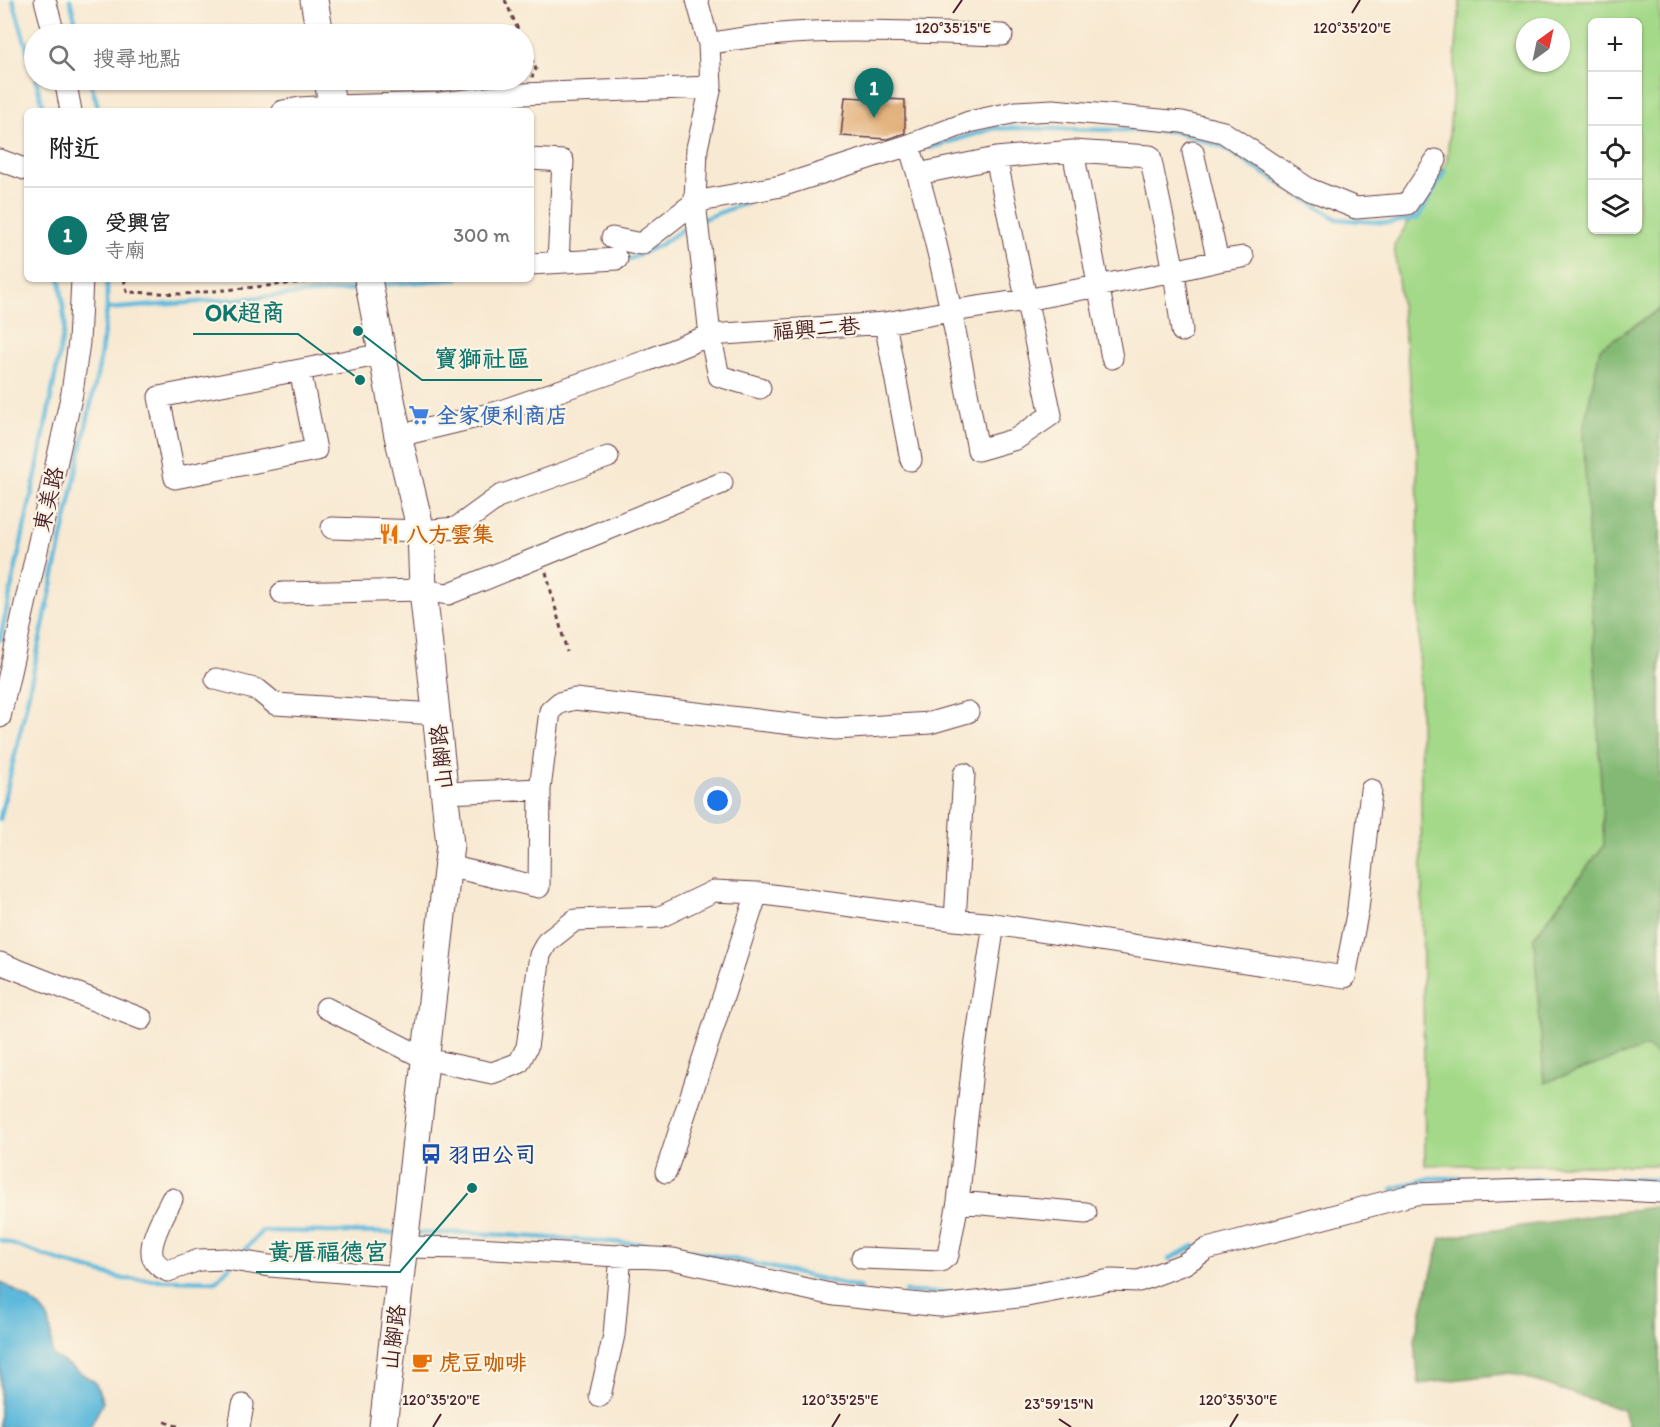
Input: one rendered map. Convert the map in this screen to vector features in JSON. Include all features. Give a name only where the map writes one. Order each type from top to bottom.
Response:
[{"type":"main road","points":[[314,0],[318,24]]},
{"type":"main road","points":[[330,90],[333,108]]},
{"type":"main road","name":"山腳路","points":[[370,288],[398,436],[421,531],[423,590],[450,844],[382,1427]]},
{"type":"street","points":[[45,0],[51,24]]},
{"type":"street","points":[[697,0],[709,44],[711,87],[697,148],[695,202],[710,335],[719,376],[760,388]]},
{"type":"street","points":[[709,44],[750,37],[863,31],[1002,35]]},
{"type":"street","points":[[300,108],[440,103],[522,94],[711,87]]},
{"type":"street","points":[[67,90],[70,108]]},
{"type":"street","points":[[612,238],[641,244],[695,202],[781,186],[909,145],[969,122],[1016,112],[1053,110],[1182,122],[1223,132],[1309,189],[1356,208],[1407,204],[1436,160]]},
{"type":"street","points":[[909,145],[951,311],[978,450],[1016,439],[1051,415],[996,158]]},
{"type":"street","points":[[918,174],[996,158],[1073,151],[1150,156],[1174,271],[1182,331]]},
{"type":"street","points":[[1073,151],[1112,358]]},
{"type":"street","points":[[1193,152],[1218,261]]},
{"type":"street","points":[[534,159],[563,161],[558,262]]},
{"type":"street","points":[[0,160],[24,169]]},
{"type":"street","name":"福興二巷","points":[[398,436],[498,412],[646,361],[710,335],[885,323],[1026,300],[1244,257]]},
{"type":"street","points":[[534,264],[617,259]]},
{"type":"street","name":"東美路","points":[[0,717],[72,393],[79,342],[82,282]]},
{"type":"street","points":[[885,323],[911,460]]},
{"type":"street","points":[[300,370],[316,450],[175,477],[159,398],[300,370],[383,354]]},
{"type":"street","points":[[332,528],[421,531],[456,528],[500,496],[608,457]]},
{"type":"street","points":[[282,593],[423,590],[448,594],[722,483]]},
{"type":"street","points":[[216,679],[258,690],[275,704],[436,714]]},
{"type":"street","points":[[448,866],[539,887],[540,789],[550,711],[559,703],[575,699],[835,729],[930,723],[968,712]]},
{"type":"street","points":[[955,920],[964,774]]},
{"type":"street","points":[[445,793],[540,789]]},
{"type":"street","points":[[326,1008],[426,1059],[492,1073],[519,1063],[527,1047],[540,955],[547,942],[575,920],[660,917],[714,891],[757,893],[994,924],[1345,977],[1358,909],[1371,790]]},
{"type":"street","points":[[666,1172],[757,893]]},
{"type":"street","points":[[862,1258],[940,1261],[948,1255],[957,1203],[973,1061],[994,924]]},
{"type":"street","points":[[0,963],[142,1019]]},
{"type":"street","points":[[404,1247],[475,1248],[673,1259],[834,1295],[940,1306],[1027,1296],[1110,1280],[1139,1281],[1184,1264],[1207,1249],[1415,1194],[1583,1188],[1660,1192]]},
{"type":"street","points":[[172,1199],[157,1228],[152,1256],[159,1266],[168,1271],[200,1260],[226,1259],[292,1268],[401,1277]]},
{"type":"street","points":[[957,1203],[1086,1213]]},
{"type":"street","points":[[600,1396],[614,1335],[621,1255]]},
{"type":"street","points":[[239,1427],[243,1405]]},
{"type":"path","points":[[505,0],[516,24]]},
{"type":"path","points":[[522,94],[524,90]]},
{"type":"path","points":[[125,282],[127,292],[184,294],[306,282]]},
{"type":"path","points":[[542,556],[567,652]]},
{"type":"path","points":[[165,1422],[180,1427]]},
{"type":"green space","points":[[1460,0],[1660,0],[1660,1165],[1425,1165],[1417,441],[1394,245],[1447,161]]},
{"type":"green space","points":[[1660,309],[1660,1057],[1646,1047],[1544,1083],[1534,937],[1604,845],[1583,431],[1600,348]]},
{"type":"green space","points":[[1660,1206],[1660,1427],[1628,1427],[1623,1410],[1511,1373],[1419,1384],[1414,1340],[1441,1238]]},
{"type":"water","points":[[0,1282],[28,1298],[46,1315],[50,1325],[52,1355],[95,1382],[103,1402],[90,1427],[0,1427]]},
{"type":"building","points":[[845,97],[905,100],[905,133],[887,139],[841,136]]},
{"type":"waterway","points":[[13,0],[24,38]]},
{"type":"waterway","points":[[70,0],[76,24]]},
{"type":"waterway","points":[[39,90],[43,108]]},
{"type":"waterway","points":[[93,90],[98,108]]},
{"type":"waterway","points":[[929,148],[995,128],[1173,131],[1222,147],[1337,219],[1388,223],[1418,218],[1445,171]]},
{"type":"waterway","points":[[703,219],[748,202]]},
{"type":"waterway","points":[[621,263],[660,245],[692,223]]},
{"type":"waterway","points":[[0,640],[39,460],[65,324],[60,282]]},
{"type":"waterway","points":[[0,819],[99,366],[107,309],[107,282]]},
{"type":"waterway","points":[[379,285],[418,282]]},
{"type":"waterway","points":[[107,309],[361,288]]},
{"type":"waterway","points":[[1392,1189],[1431,1178],[1544,1179]]},
{"type":"waterway","points":[[1616,1179],[1660,1180]]},
{"type":"waterway","points":[[240,1255],[262,1231],[395,1233]]},
{"type":"waterway","points":[[416,1233],[471,1233],[660,1245],[861,1288]]},
{"type":"waterway","points":[[0,1240],[63,1262],[124,1279],[216,1281],[230,1266]]},
{"type":"waterway","points":[[1169,1259],[1194,1246]]},
{"type":"waterway","points":[[998,1289],[1070,1277]]},
{"type":"waterway","points":[[905,1292],[966,1293]]},
{"type":"place","name":"受興宮","points":[[874,118]]},
{"type":"place","name":"寶獅社區","points":[[358,331]]},
{"type":"place","name":"OK超商","points":[[360,380]]},
{"type":"place","name":"全家便利商店","points":[[419,415]]},
{"type":"place","name":"八方雲集","points":[[389,534]]},
{"type":"place","name":"羽田公司","points":[[431,1154]]},
{"type":"place","name":"黃厝福德宮","points":[[472,1188]]},
{"type":"place","name":"虎豆咖啡","points":[[422,1362]]}]
